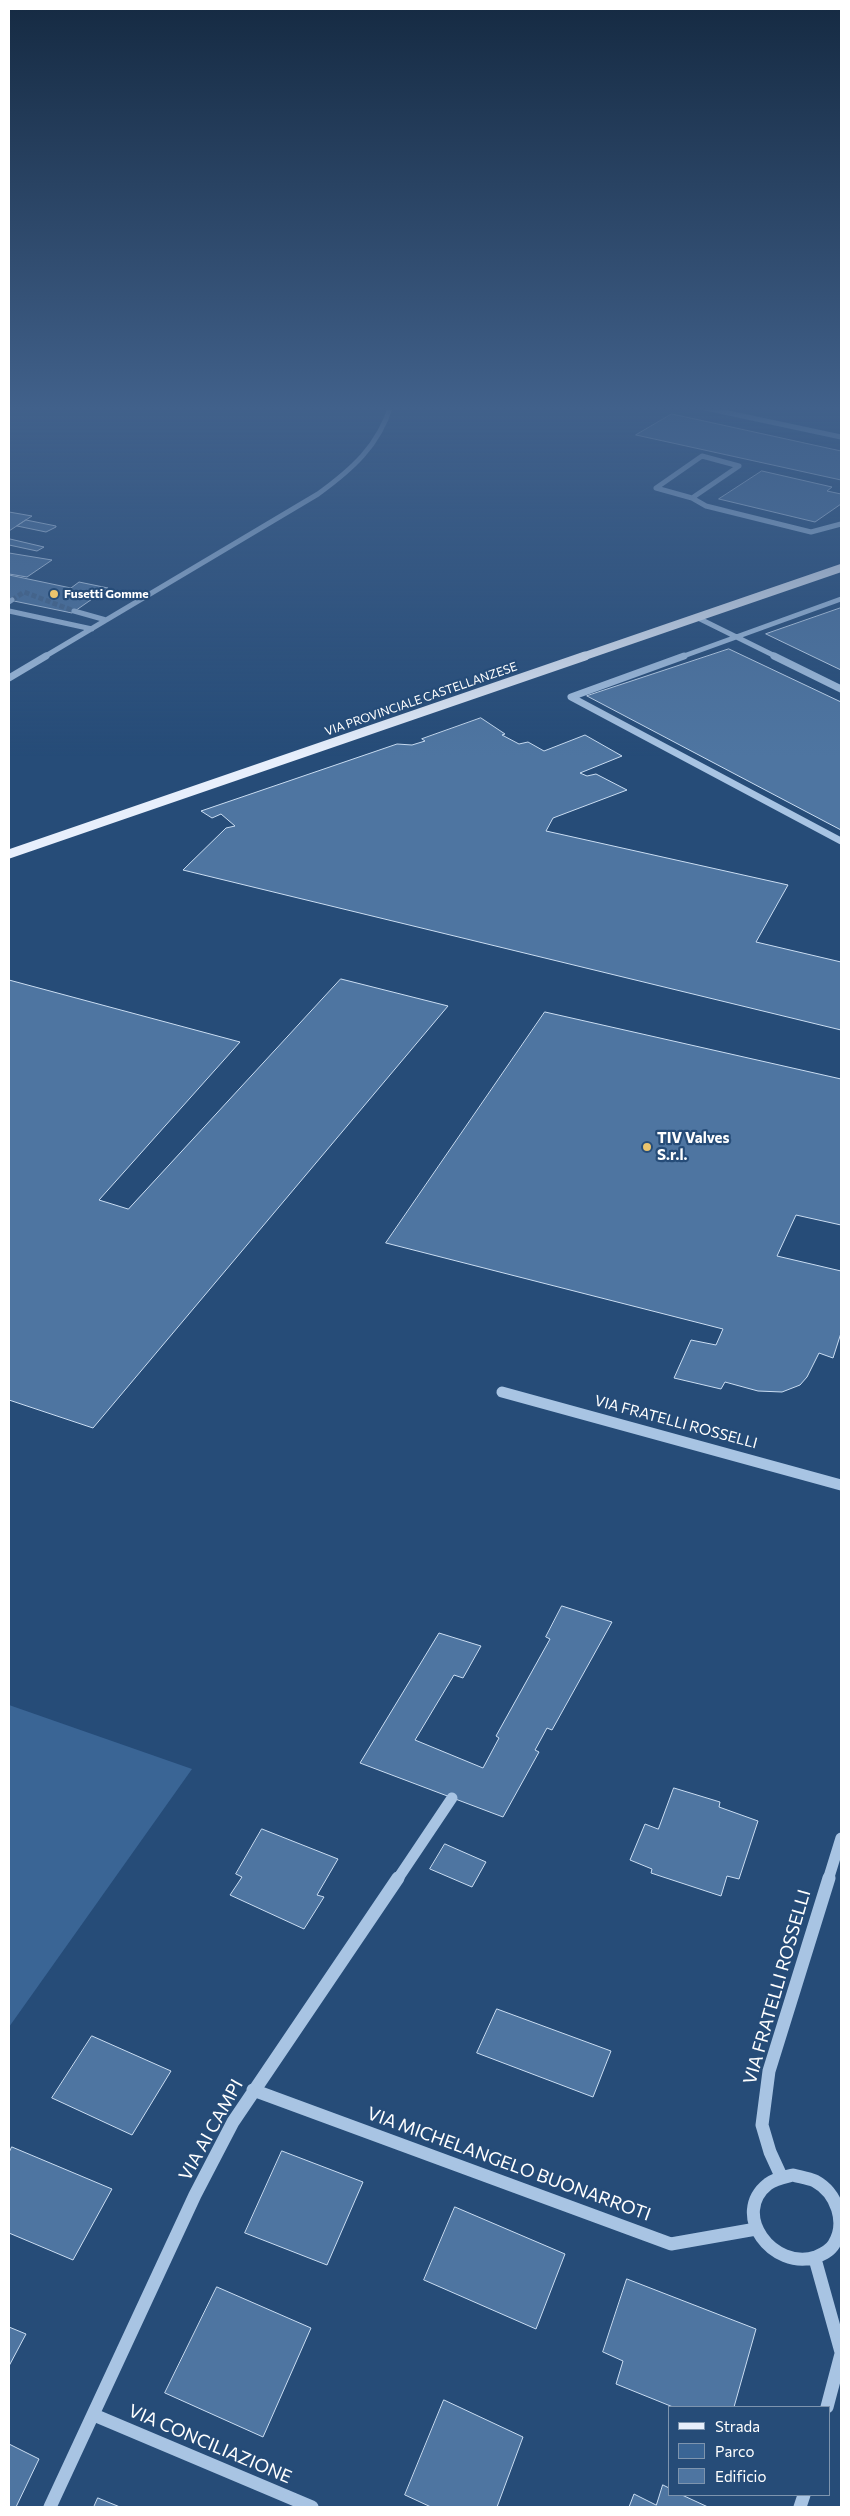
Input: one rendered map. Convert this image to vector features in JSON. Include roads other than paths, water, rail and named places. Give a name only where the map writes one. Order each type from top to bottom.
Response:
[{"type":"main road","name":"VIA PROVINCIALE CASTELLANZESE","points":[[9,854],[841,568]]},
{"type":"street","points":[[9,678],[275,522]]},
{"type":"street","points":[[772,522],[811,532],[841,524]]},
{"type":"street","points":[[841,599],[571,697],[841,841]]},
{"type":"street","points":[[9,611],[92,629]]},
{"type":"street","points":[[74,611],[106,620]]},
{"type":"street","points":[[696,617],[841,689]]},
{"type":"street","name":"VIA FRATELLI ROSSELLI","points":[[502,1392],[841,1485]]},
{"type":"street","name":"VIA AI CAMPI","points":[[50,2507],[196,2195],[234,2122],[253,2090],[452,1798]]},
{"type":"street","name":"VIA FRATELLI ROSSELLI","points":[[781,2176],[770,2152],[762,2124],[769,2071],[841,1838]]},
{"type":"street","name":"VIA MICHELANGELO BUONARROTI","points":[[253,2090],[671,2244],[756,2229]]},
{"type":"street","points":[[793,2175],[818,2183],[839,2203],[841,2217],[836,2243],[826,2253],[815,2259],[801,2260],[781,2255],[763,2241],[756,2229],[752,2215],[754,2202],[760,2190],[769,2181],[781,2176],[793,2175]]},
{"type":"street","points":[[815,2259],[841,2353],[827,2406]]},
{"type":"street","name":"VIA CONCILIAZIONE","points":[[94,2415],[312,2507]]},
{"type":"tunnel","points":[[12,600],[24,592],[74,611]]},
{"type":"place","name":"Fusetti Gomme","points":[[54,594]]},
{"type":"place","name":"TIV Valves S.r.l.","points":[[647,1147]]}]
